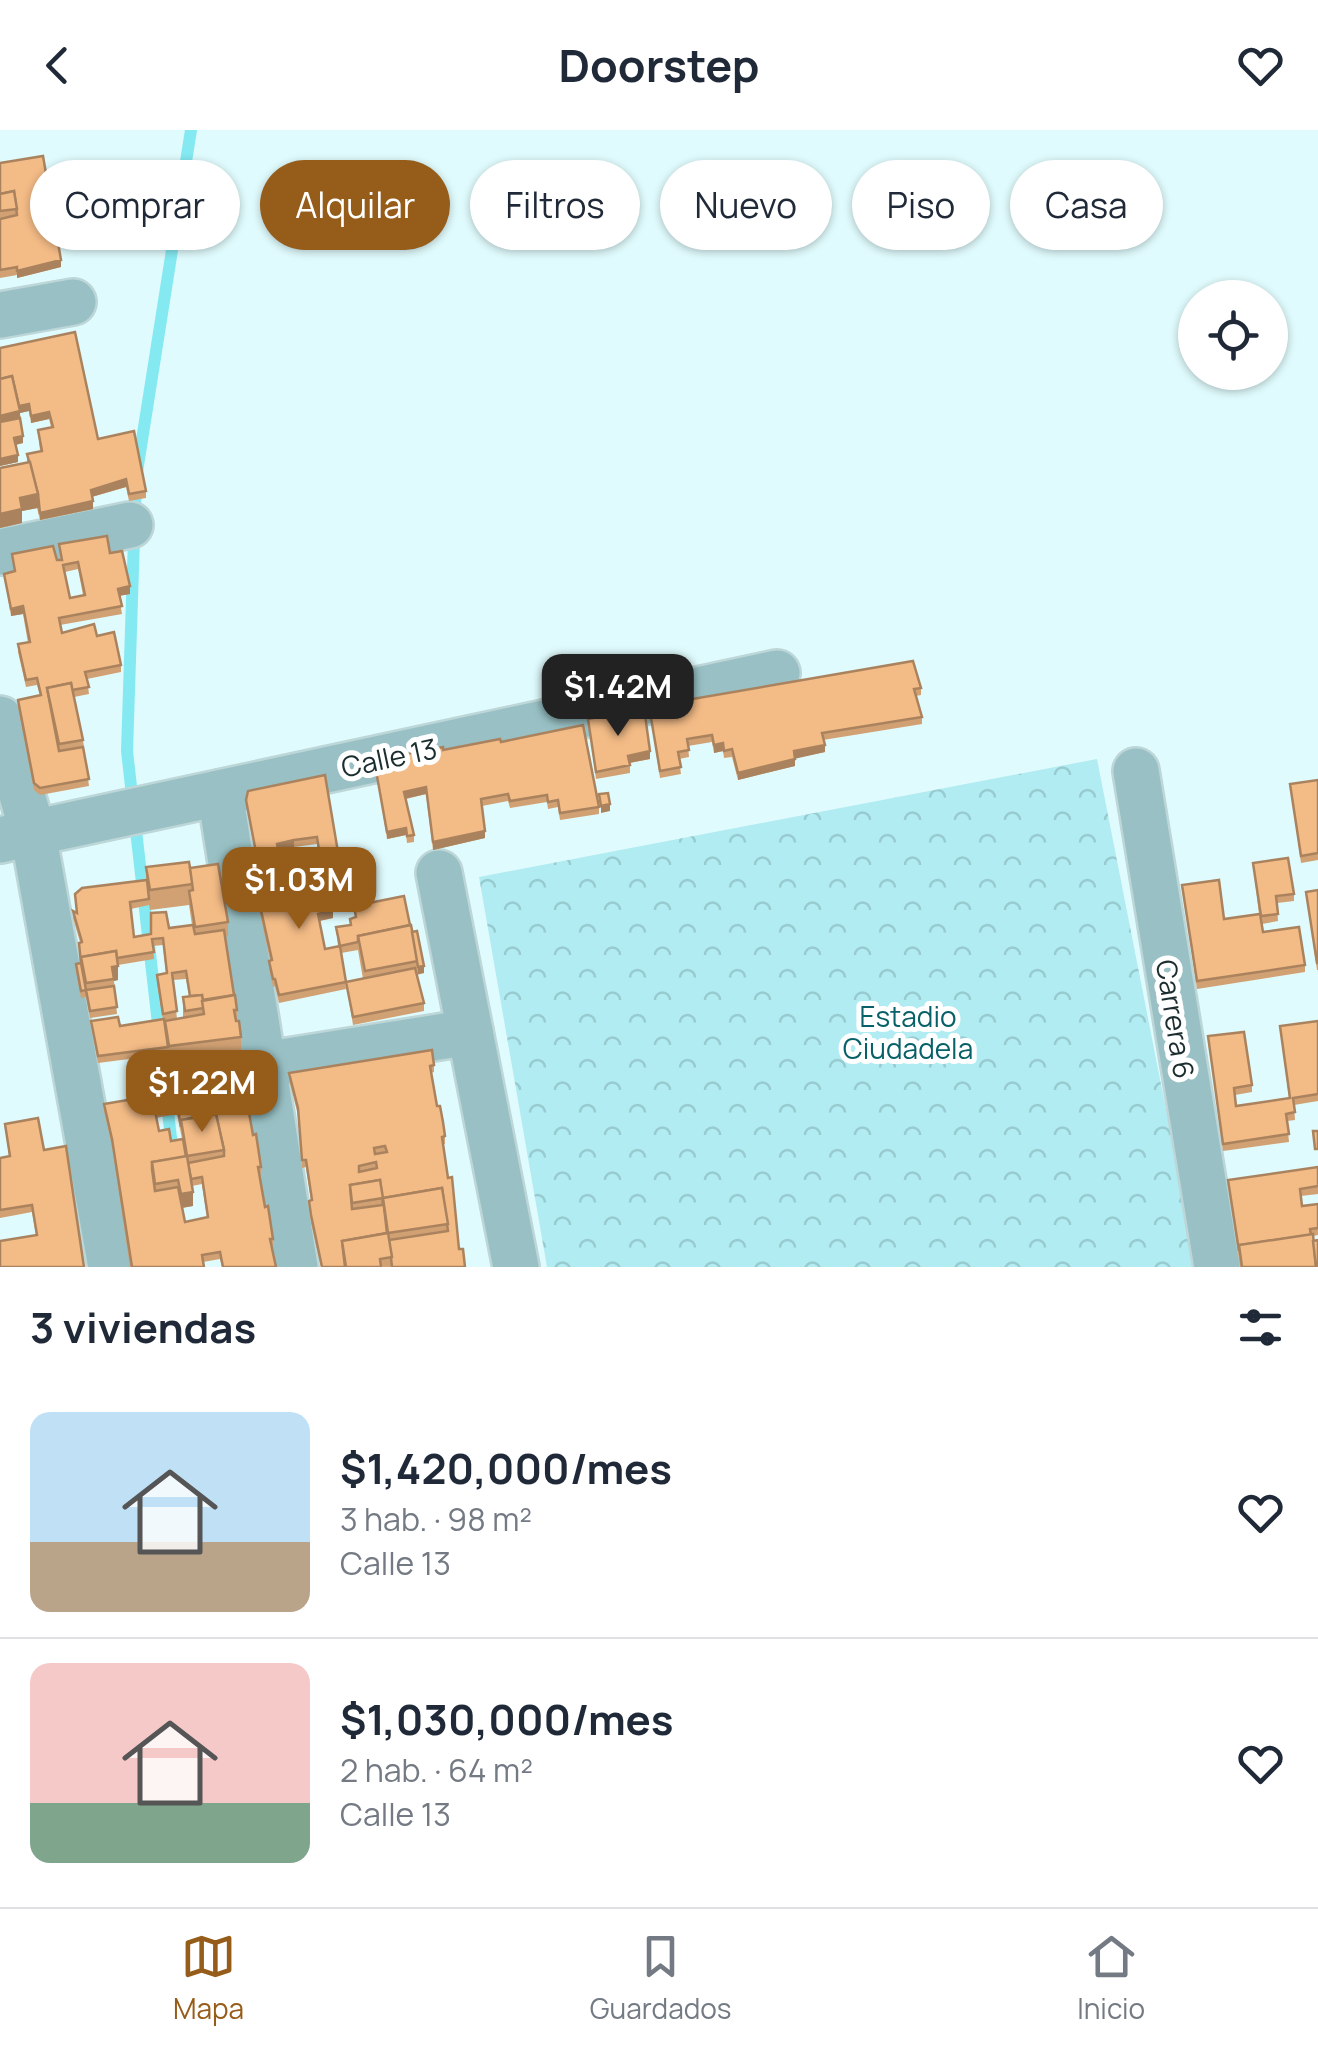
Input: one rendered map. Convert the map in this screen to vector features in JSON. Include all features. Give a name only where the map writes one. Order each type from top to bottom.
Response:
[{"type":"street","points":[[0,315],[73,302]]},
{"type":"street","points":[[0,552],[130,525]]},
{"type":"street","name":"Calle 13","points":[[16,837],[777,673]]},
{"type":"street","points":[[0,719],[16,837],[111,1267]]},
{"type":"street","name":"Carrera 6","points":[[1136,771],[1217,1267]]},
{"type":"street","points":[[220,793],[295,1267]]},
{"type":"street","points":[[439,873],[516,1267]]},
{"type":"street","points":[[262,1066],[470,1032]]},
{"type":"green space","name":"Estadio Ciudadela","points":[[1097,759],[1197,1267],[547,1267],[479,877]]},
{"type":"building","points":[[43,156],[44,160],[30,160],[30,250],[59,250],[61,260],[17,271],[17,267],[0,270],[0,219],[17,215],[14,191],[0,194],[0,163]]},
{"type":"building","points":[[14,191],[17,209],[0,211],[0,194]]},
{"type":"building","points":[[75,332],[98,439],[134,431],[146,491],[129,494],[126,479],[91,490],[93,501],[40,513],[27,454],[42,451],[38,430],[53,427],[49,412],[31,416],[29,404],[19,406],[12,376],[0,379],[0,348]]},
{"type":"building","points":[[12,376],[20,411],[0,416],[0,379]]},
{"type":"building","points":[[20,418],[23,436],[14,438],[18,455],[0,459],[0,422]]},
{"type":"building","points":[[30,462],[38,494],[20,498],[22,509],[0,514],[0,468]]},
{"type":"building","points":[[107,536],[110,553],[122,551],[130,586],[118,589],[122,606],[59,618],[62,633],[94,624],[97,636],[114,632],[121,665],[85,672],[89,687],[72,690],[71,683],[47,688],[59,751],[83,747],[89,779],[40,788],[34,783],[18,700],[41,695],[37,678],[26,680],[18,644],[30,642],[23,606],[11,609],[4,574],[15,571],[12,554],[53,546],[57,560],[62,560],[59,544]],"holes":[[[78,562],[85,595],[70,598],[63,565]]]},
{"type":"building","points":[[913,661],[921,688],[914,689],[922,717],[822,733],[825,745],[794,751],[795,759],[738,773],[732,749],[724,751],[723,743],[714,745],[712,735],[687,739],[689,750],[678,752],[681,767],[660,771],[650,712],[670,708],[669,703]]},
{"type":"building","points":[[71,683],[83,740],[59,744],[47,688]]},
{"type":"building","points":[[644,708],[650,751],[628,756],[630,765],[596,772],[588,719]]},
{"type":"building","points":[[583,725],[599,807],[560,813],[558,800],[548,802],[547,795],[510,801],[508,794],[481,799],[485,831],[433,842],[426,787],[404,792],[414,835],[407,836],[406,828],[387,832],[375,765],[397,761],[396,756],[500,739],[501,742]]},
{"type":"building","points":[[325,775],[338,852],[320,856],[317,837],[294,840],[277,844],[281,864],[259,868],[246,800],[248,791]]},
{"type":"building","points":[[1318,780],[1318,853],[1301,856],[1290,784]]},
{"type":"building","points":[[608,793],[610,804],[601,806],[599,794]]},
{"type":"building","points":[[1288,858],[1294,894],[1276,896],[1278,914],[1261,916],[1253,863]]},
{"type":"building","points":[[189,862],[193,884],[150,890],[146,867]]},
{"type":"building","points":[[218,864],[228,922],[195,927],[190,868]]},
{"type":"building","points":[[326,869],[333,910],[318,914],[325,949],[340,946],[346,982],[279,995],[255,883]]},
{"type":"building","points":[[147,880],[149,899],[130,902],[134,937],[151,934],[151,913],[166,912],[169,928],[193,925],[195,934],[224,930],[234,995],[202,1000],[202,995],[190,996],[186,971],[172,973],[177,1011],[163,1014],[157,975],[167,973],[163,938],[152,939],[154,952],[117,958],[116,951],[81,957],[81,963],[79,943],[82,942],[73,911],[77,913],[75,894],[82,888]]},
{"type":"building","points":[[1219,880],[1224,919],[1260,914],[1263,932],[1299,927],[1305,965],[1197,981],[1182,885]]},
{"type":"building","points":[[1318,890],[1318,963],[1317,963],[1306,892]]},
{"type":"building","points":[[404,896],[410,925],[358,936],[358,942],[340,946],[336,927],[351,925],[350,919],[356,917],[354,906]]},
{"type":"building","points":[[411,925],[418,961],[365,971],[358,936]]},
{"type":"building","points":[[417,931],[424,966],[418,967],[412,932]]},
{"type":"building","points":[[116,951],[118,966],[112,967],[114,979],[86,983],[81,957]]},
{"type":"building","points":[[81,963],[86,990],[81,991],[76,964]]},
{"type":"building","points":[[415,968],[424,1003],[353,1017],[346,982]]},
{"type":"building","points":[[114,986],[117,1007],[90,1011],[86,990]]},
{"type":"building","points":[[202,995],[204,1008],[185,1011],[183,997]]},
{"type":"building","points":[[235,995],[234,1010],[241,1037],[169,1046],[165,1021],[204,1014],[202,1001]]},
{"type":"building","points":[[118,1017],[120,1026],[164,1019],[168,1047],[98,1056],[91,1021]]},
{"type":"building","points":[[1318,1021],[1318,1094],[1293,1098],[1295,1112],[1286,1114],[1289,1134],[1223,1144],[1208,1036],[1244,1032],[1252,1085],[1234,1088],[1236,1106],[1290,1098],[1280,1026]]},
{"type":"building","points":[[432,1050],[434,1065],[430,1066],[443,1122],[448,1178],[452,1177],[459,1249],[463,1249],[465,1267],[392,1267],[389,1240],[448,1231],[442,1188],[383,1198],[387,1233],[342,1241],[345,1267],[322,1267],[311,1215],[306,1160],[302,1160],[298,1108],[289,1073]],"holes":[[[385,1146],[387,1152],[375,1154],[374,1148]],[[376,1162],[377,1168],[359,1172],[359,1166]],[[380,1180],[383,1205],[352,1209],[350,1185]]]},
{"type":"building","points":[[246,1079],[276,1267],[223,1267],[220,1252],[202,1255],[204,1267],[132,1267],[104,1104],[175,1092],[177,1107],[155,1111],[159,1131],[169,1129],[171,1141],[183,1139],[186,1157],[152,1162],[152,1169],[155,1191],[178,1187],[185,1222],[208,1217],[202,1177],[191,1179],[188,1163],[224,1156],[224,1150],[216,1114],[181,1120],[181,1127],[177,1104],[189,1102],[187,1090]]},
{"type":"building","points":[[216,1114],[224,1150],[187,1156],[181,1120]]},
{"type":"building","points":[[38,1118],[44,1150],[66,1146],[84,1267],[0,1267],[0,1241],[37,1235],[32,1205],[0,1210],[0,1158],[10,1156],[5,1124]]},
{"type":"building","points":[[1313,1131],[1318,1131],[1318,1149],[1315,1149]]},
{"type":"building","points":[[187,1156],[193,1192],[181,1194],[178,1180],[155,1184],[152,1162]]},
{"type":"building","points":[[1318,1167],[1318,1186],[1300,1189],[1302,1206],[1318,1204],[1318,1228],[1310,1229],[1311,1235],[1239,1245],[1239,1251],[1228,1180]]},
{"type":"building","points":[[380,1180],[383,1198],[352,1203],[350,1185]]},
{"type":"building","points":[[442,1188],[448,1224],[388,1233],[383,1198]]},
{"type":"building","points":[[388,1233],[392,1257],[380,1259],[381,1267],[346,1267],[342,1241]]},
{"type":"building","points":[[1313,1234],[1316,1267],[1242,1267],[1239,1245]]},
{"type":"building","points":[[1318,1240],[1318,1267],[1316,1267],[1313,1241]]},
{"type":"waterway","points":[[172,1147],[127,751],[136,478],[191,130]]}]
